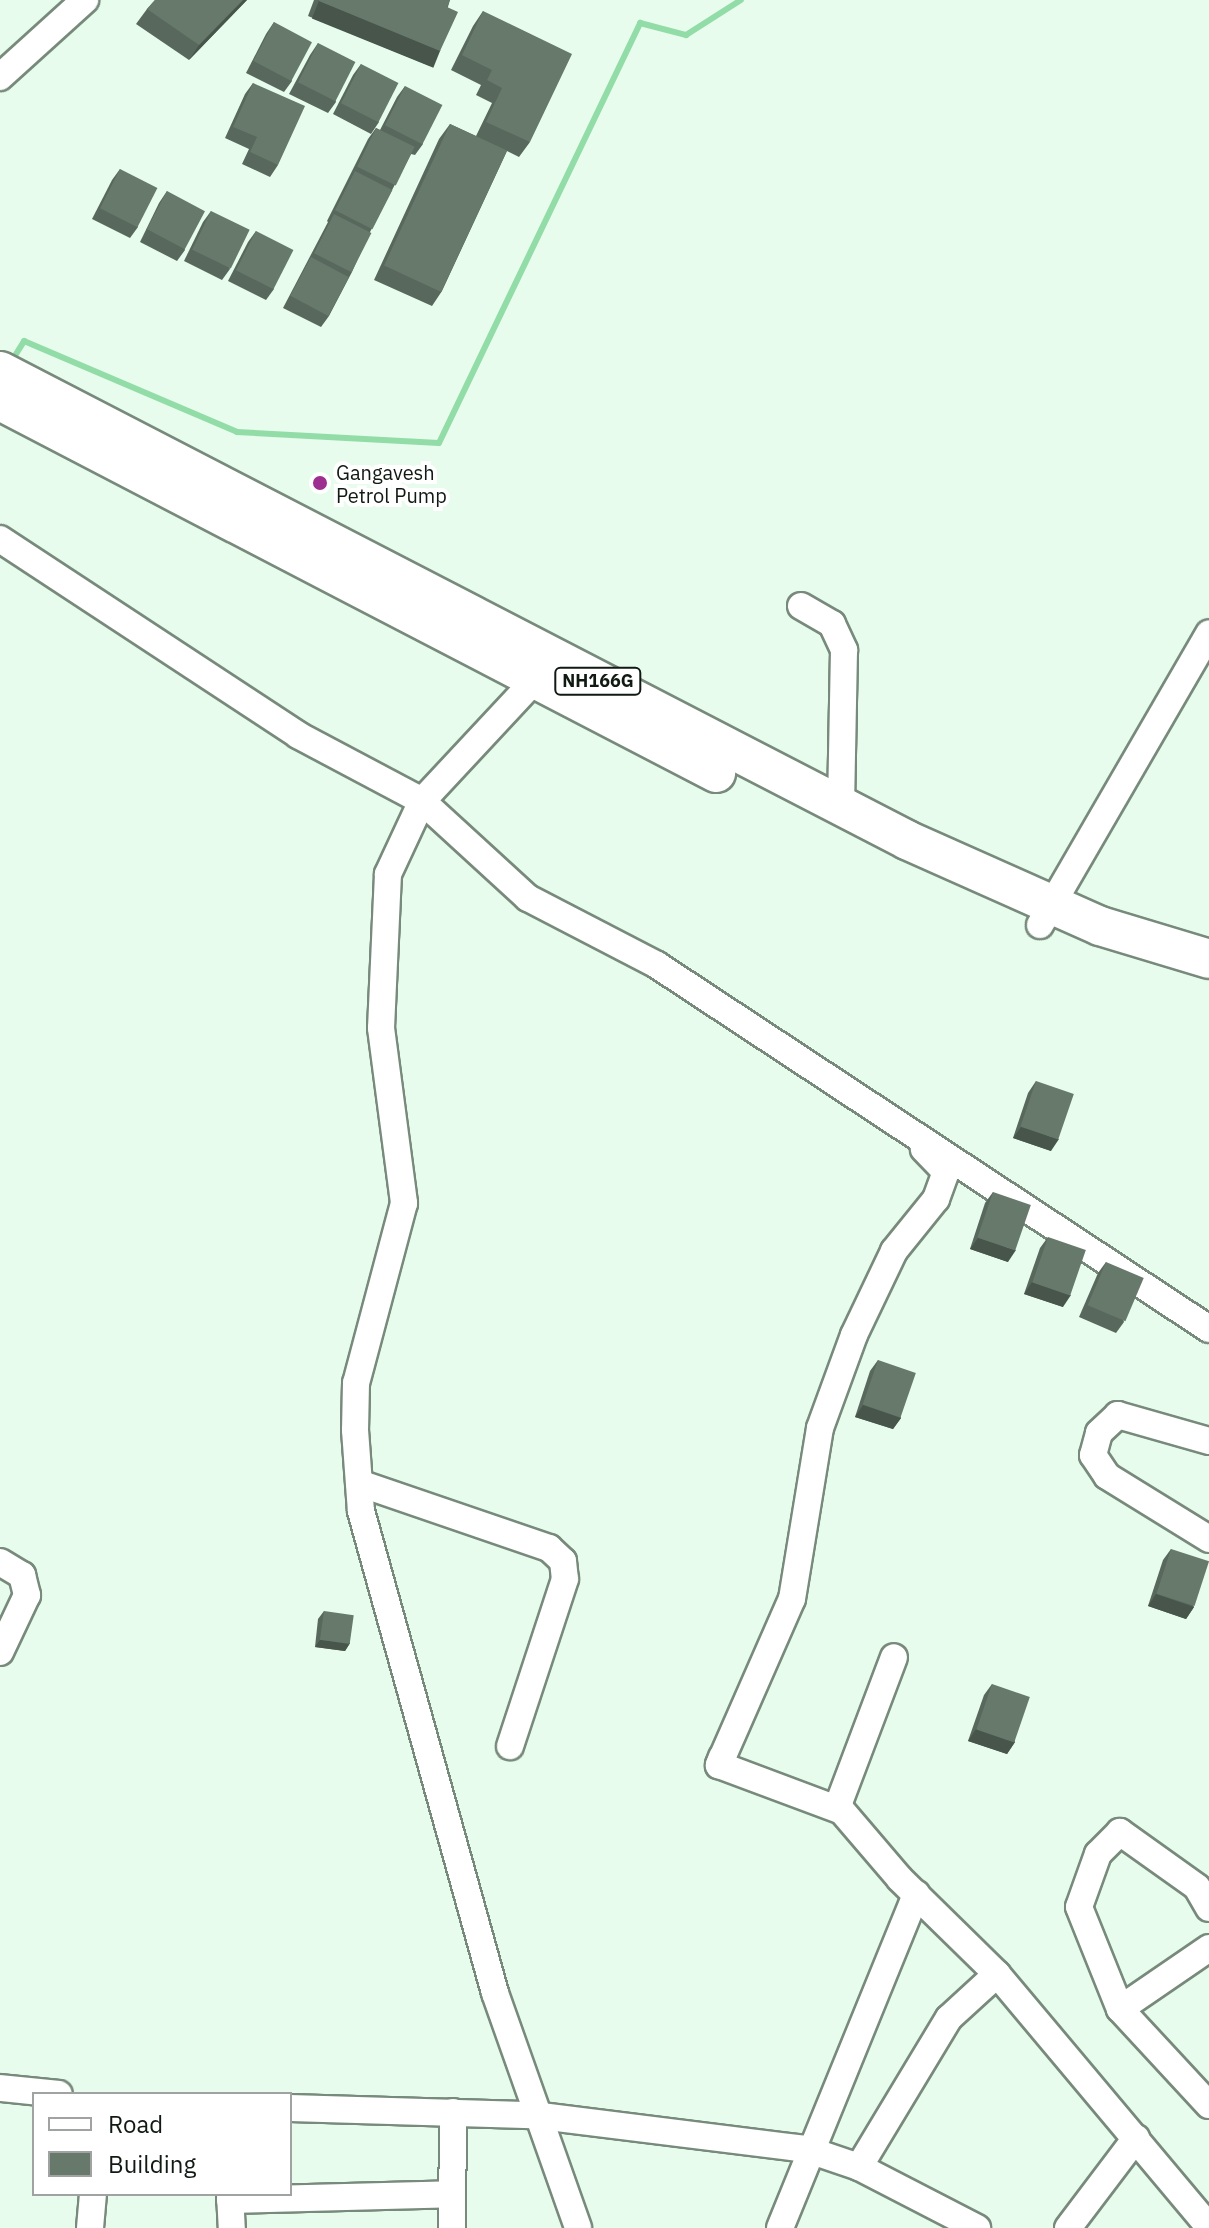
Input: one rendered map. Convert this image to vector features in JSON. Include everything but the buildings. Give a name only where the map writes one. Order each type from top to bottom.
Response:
[{"type":"highway","name":"NH166G","points":[[0,371],[544,670],[841,807],[1044,915],[1115,959],[1209,987]]},
{"type":"highway","name":"NH166G","points":[[0,401],[1044,915],[1209,959]]},
{"type":"street","points":[[0,77],[85,0]]},
{"type":"street","points":[[0,539],[298,735],[422,801],[528,898],[657,965],[872,1101],[1209,1329]]},
{"type":"street","points":[[801,606],[832,624],[844,650],[841,807]]},
{"type":"street","points":[[1044,915],[1209,634]]},
{"type":"street","points":[[544,670],[422,801],[399,843],[383,906],[381,1028],[404,1203],[356,1383],[359,1483],[533,2115],[578,2228]]},
{"type":"street","points":[[872,1101],[946,1172],[936,1199],[894,1251],[854,1335],[820,1428],[792,1599],[720,1761],[837,1808],[916,1894],[997,1974],[1209,2227]]},
{"type":"street","points":[[1209,1441],[1118,1415],[1099,1433],[1093,1455],[1107,1476],[1209,1539]]},
{"type":"street","points":[[359,1483],[549,1548],[563,1561],[565,1579],[510,1746]]},
{"type":"street","points":[[0,1562],[27,1586],[0,1652]]},
{"type":"street","points":[[837,1808],[894,1657]]},
{"type":"street","points":[[1209,1908],[1197,1887],[1131,1835],[1111,1833],[1079,1907],[1120,2009],[1209,2105]]},
{"type":"street","points":[[780,2228],[806,2149],[916,1894]]},
{"type":"street","points":[[1120,2009],[1209,1948]]},
{"type":"street","points":[[859,2167],[949,2018],[997,1974]]},
{"type":"street","points":[[0,2088],[39,2092]]},
{"type":"street","points":[[292,2108],[533,2115],[806,2149],[859,2167],[944,2219],[977,2228]]},
{"type":"street","points":[[452,2228],[453,2112]]},
{"type":"street","points":[[1068,2228],[1136,2138]]},
{"type":"street","points":[[232,2228],[230,2197],[452,2194]]},
{"type":"street","points":[[90,2228],[93,2196]]},
{"type":"waterway","points":[[11,362],[24,341],[237,432],[439,443],[640,23],[686,35],[741,0]]},
{"type":"place","name":"Gangavesh Petrol Pump","points":[[320,483]]}]
